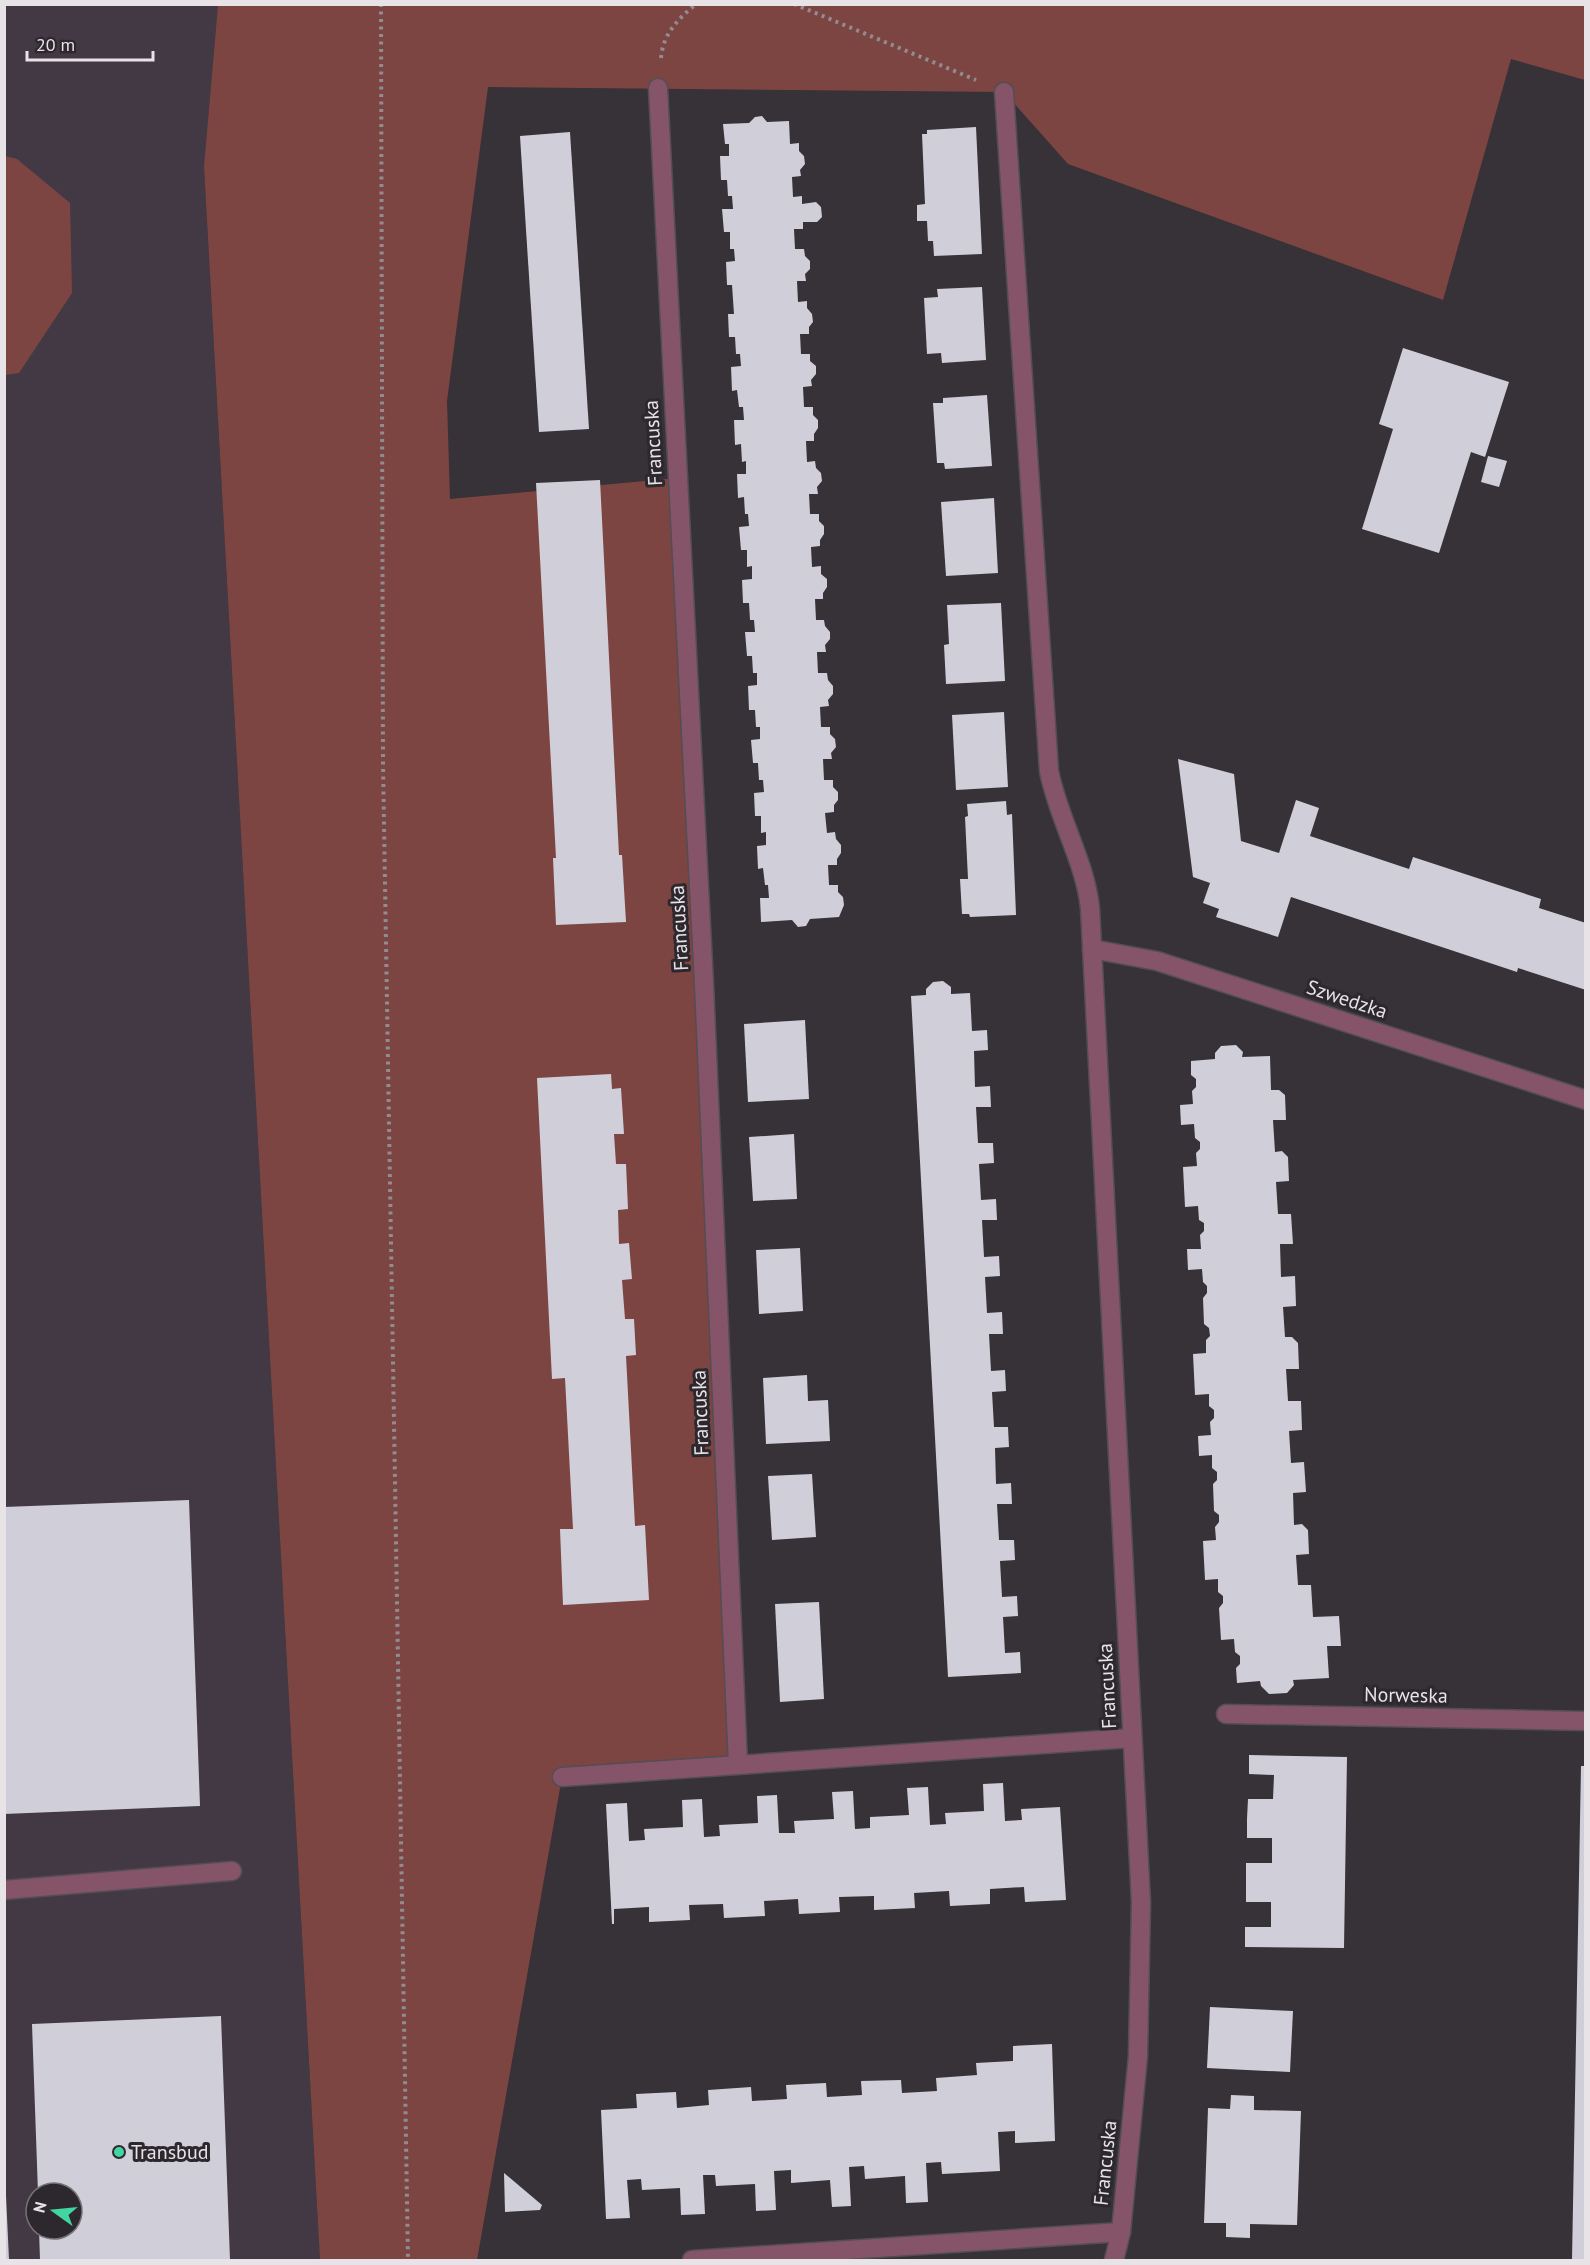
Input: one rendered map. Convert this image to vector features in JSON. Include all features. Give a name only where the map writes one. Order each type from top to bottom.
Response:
[{"type":"street","name":"Francuska","points":[[658,88],[704,984],[738,1766]]},
{"type":"street","name":"Francuska","points":[[1004,92],[1049,771],[1059,809],[1088,889],[1141,1902],[1138,2056],[1121,2232],[1114,2260]]},
{"type":"street","name":"Szwedzka","points":[[1092,949],[1157,961],[1586,1100]]},
{"type":"street","name":"Norweska","points":[[1226,1714],[1586,1720]]},
{"type":"street","name":"Francuska","points":[[562,1777],[1132,1738]]},
{"type":"street","points":[[4,1890],[232,1871]]},
{"type":"street","name":"Francuska","points":[[692,2260],[1121,2232]]},
{"type":"path","points":[[381,4],[382,752],[408,2260]]},
{"type":"path","points":[[658,88],[662,45],[677,20],[696,4]]},
{"type":"path","points":[[794,4],[1004,92]]},
{"type":"shaded area","points":[[5,5],[218,5],[204,166],[320,2260],[5,2260]]},
{"type":"shaded area","points":[[218,5],[1585,5],[1585,80],[1511,59],[1443,300],[1068,164],[1004,92],[488,87],[447,401],[450,499],[677,478],[738,1765],[562,1777],[477,2260],[320,2260],[204,166]]},
{"type":"shaded area","points":[[5,156],[17,159],[70,203],[72,293],[19,373],[5,375]]},
{"type":"building","points":[[762,116],[767,122],[789,121],[790,144],[799,143],[799,151],[804,156],[805,164],[800,170],[801,176],[792,177],[793,197],[802,196],[802,204],[816,202],[821,207],[822,217],[817,222],[803,222],[803,229],[794,229],[795,249],[804,249],[805,256],[810,261],[810,269],[805,274],[806,281],[797,281],[798,302],[807,301],[807,308],[812,314],[813,322],[809,327],[809,334],[800,334],[801,354],[810,354],[810,361],[816,366],[816,374],[811,380],[812,386],[803,387],[804,407],[813,407],[813,415],[818,420],[814,441],[806,441],[807,462],[815,461],[822,481],[817,487],[818,494],[809,494],[810,514],[819,514],[819,521],[824,526],[820,546],[811,547],[812,567],[821,566],[821,574],[827,579],[823,599],[815,599],[816,620],[824,620],[830,632],[830,639],[825,645],[826,652],[817,652],[818,673],[827,673],[828,680],[833,686],[833,694],[828,700],[829,706],[820,707],[821,727],[830,727],[830,734],[835,739],[836,747],[831,753],[832,759],[823,759],[824,780],[833,780],[833,787],[838,792],[834,812],[825,813],[827,833],[835,832],[836,839],[841,845],[837,865],[828,865],[829,885],[838,885],[838,892],[843,897],[844,905],[839,917],[810,919],[806,926],[798,927],[792,920],[761,922],[760,898],[769,898],[763,868],[758,869],[757,846],[766,845],[766,832],[761,833],[761,816],[755,816],[754,793],[764,792],[763,780],[759,780],[758,763],[753,763],[751,740],[760,739],[760,727],[756,727],[755,710],[749,710],[748,686],[757,685],[757,673],[753,673],[752,656],[747,656],[745,632],[755,632],[754,620],[750,620],[749,603],[743,603],[742,580],[752,579],[752,566],[747,567],[747,550],[741,550],[739,527],[749,526],[748,514],[745,514],[744,497],[738,498],[737,474],[746,474],[746,461],[742,462],[741,444],[735,445],[734,420],[744,420],[743,407],[739,407],[737,390],[732,391],[731,367],[741,366],[740,354],[736,354],[735,337],[729,337],[728,314],[734,314],[732,285],[727,285],[726,262],[735,261],[734,249],[730,249],[730,232],[724,232],[722,209],[733,209],[732,196],[728,196],[727,180],[721,180],[720,156],[729,156],[729,144],[725,144],[723,124],[749,123],[755,117]]},
{"type":"building","points":[[976,127],[982,254],[934,256],[933,241],[928,241],[927,221],[917,221],[917,205],[925,204],[922,134],[927,134],[927,130]]},
{"type":"building","points":[[570,132],[589,429],[539,432],[520,136]]},
{"type":"building","points":[[982,287],[986,360],[942,363],[941,353],[927,354],[924,298],[938,297],[937,289]]},
{"type":"building","points":[[1403,348],[1509,382],[1485,457],[1471,452],[1439,553],[1362,529],[1393,429],[1379,424]]},
{"type":"building","points":[[987,395],[992,466],[945,469],[944,463],[937,463],[933,403],[943,403],[943,398]]},
{"type":"building","points":[[1488,456],[1507,461],[1499,487],[1481,482]]},
{"type":"building","points":[[600,480],[619,855],[622,855],[626,922],[556,925],[553,858],[556,858],[536,483]]},
{"type":"building","points":[[994,498],[998,573],[946,576],[941,502]]},
{"type":"building","points":[[1001,603],[1005,681],[946,684],[944,645],[949,644],[947,605]]},
{"type":"building","points":[[1004,712],[1008,787],[956,790],[952,715]]},
{"type":"building","points":[[1178,759],[1234,774],[1241,841],[1279,853],[1296,800],[1319,808],[1310,836],[1409,869],[1413,857],[1541,899],[1539,908],[1586,923],[1586,990],[1518,968],[1517,972],[1291,897],[1278,937],[1216,917],[1219,909],[1203,903],[1210,883],[1193,877]]},
{"type":"building","points":[[1006,801],[1007,815],[1012,814],[1016,915],[970,917],[969,914],[962,914],[960,879],[968,879],[965,817],[968,816],[967,804]]},
{"type":"building","points":[[943,981],[951,987],[951,994],[970,993],[972,1031],[987,1030],[988,1050],[974,1051],[975,1087],[990,1086],[991,1107],[976,1107],[978,1143],[993,1143],[994,1163],[979,1164],[981,1200],[996,1199],[997,1220],[982,1220],[984,1257],[999,1256],[1000,1276],[985,1277],[987,1313],[1002,1312],[1003,1334],[989,1334],[991,1371],[1005,1370],[1006,1391],[992,1392],[994,1427],[1008,1427],[1009,1447],[995,1448],[996,1484],[1011,1483],[1012,1504],[997,1504],[999,1540],[1014,1540],[1015,1560],[1000,1561],[1002,1597],[1017,1596],[1018,1616],[1003,1617],[1005,1653],[1020,1652],[1021,1673],[948,1677],[911,996],[926,995],[926,989],[933,982]]},
{"type":"building","points":[[805,1020],[809,1099],[748,1102],[744,1024]]},
{"type":"building","points":[[1236,1045],[1243,1052],[1242,1057],[1270,1056],[1271,1090],[1279,1090],[1285,1095],[1286,1120],[1273,1120],[1275,1152],[1282,1151],[1288,1157],[1289,1181],[1276,1182],[1278,1214],[1291,1214],[1293,1244],[1280,1244],[1281,1277],[1295,1276],[1296,1306],[1283,1307],[1285,1337],[1292,1337],[1298,1343],[1299,1369],[1286,1369],[1288,1401],[1301,1401],[1302,1430],[1289,1431],[1291,1463],[1304,1462],[1306,1492],[1293,1493],[1294,1525],[1302,1524],[1308,1530],[1309,1554],[1296,1555],[1298,1585],[1311,1585],[1313,1617],[1339,1616],[1341,1646],[1327,1646],[1329,1678],[1293,1680],[1294,1685],[1287,1693],[1269,1694],[1261,1686],[1260,1681],[1237,1683],[1236,1668],[1240,1664],[1240,1656],[1235,1652],[1234,1639],[1221,1640],[1219,1608],[1223,1603],[1223,1596],[1218,1592],[1218,1579],[1205,1580],[1203,1541],[1216,1540],[1215,1527],[1219,1522],[1219,1515],[1214,1511],[1213,1484],[1217,1480],[1217,1472],[1212,1468],[1212,1455],[1199,1456],[1198,1436],[1211,1435],[1210,1422],[1214,1418],[1214,1410],[1209,1406],[1209,1394],[1195,1395],[1193,1354],[1206,1353],[1206,1340],[1210,1336],[1209,1328],[1204,1324],[1203,1298],[1207,1293],[1207,1286],[1203,1282],[1202,1269],[1188,1270],[1187,1249],[1201,1249],[1200,1235],[1204,1231],[1204,1223],[1199,1220],[1198,1206],[1185,1207],[1183,1167],[1197,1166],[1196,1153],[1200,1149],[1200,1142],[1195,1138],[1194,1124],[1181,1125],[1180,1105],[1193,1104],[1192,1091],[1196,1087],[1196,1079],[1191,1075],[1191,1061],[1215,1059],[1215,1053],[1221,1046]]},
{"type":"building","points":[[611,1074],[612,1089],[621,1088],[624,1134],[614,1134],[616,1164],[626,1164],[628,1209],[618,1210],[619,1244],[629,1243],[632,1279],[622,1280],[625,1319],[634,1319],[636,1355],[626,1356],[635,1526],[645,1525],[649,1600],[563,1605],[560,1529],[573,1529],[565,1378],[552,1379],[537,1078]]},
{"type":"building","points":[[794,1134],[797,1199],[753,1201],[749,1137]]},
{"type":"building","points":[[800,1248],[803,1311],[759,1314],[756,1250]]},
{"type":"building","points":[[807,1375],[808,1401],[828,1400],[830,1441],[766,1444],[763,1378]]},
{"type":"building","points":[[812,1474],[816,1537],[772,1540],[768,1476]]},
{"type":"building","points":[[189,1500],[200,1806],[4,1814],[4,1507]]},
{"type":"building","points":[[819,1602],[824,1699],[780,1702],[775,1604]]},
{"type":"building","points":[[1249,1755],[1347,1757],[1344,1948],[1245,1947],[1245,1927],[1271,1927],[1271,1902],[1246,1902],[1246,1863],[1272,1863],[1272,1838],[1247,1838],[1247,1819],[1248,1799],[1273,1799],[1274,1775],[1249,1774]]},
{"type":"building","points":[[1581,1766],[1586,1766],[1586,2260],[1572,2260]]},
{"type":"building","points":[[1003,1783],[1005,1821],[1022,1820],[1021,1809],[1060,1807],[1066,1900],[1025,1902],[1024,1887],[990,1889],[990,1904],[950,1906],[949,1891],[914,1893],[915,1908],[874,1910],[874,1896],[839,1897],[840,1912],[799,1914],[798,1899],[764,1901],[765,1916],[724,1918],[723,1904],[689,1905],[690,1920],[649,1922],[649,1907],[614,1909],[614,1924],[612,1924],[606,1804],[627,1803],[629,1841],[645,1840],[644,1829],[683,1827],[682,1800],[702,1799],[704,1837],[720,1836],[719,1825],[758,1823],[757,1796],[777,1795],[779,1833],[795,1833],[794,1821],[834,1819],[832,1792],[853,1791],[855,1829],[870,1828],[870,1817],[909,1815],[907,1788],[928,1787],[930,1825],[946,1824],[945,1813],[984,1811],[983,1784]]},
{"type":"building","points":[[1210,2007],[1293,2011],[1290,2072],[1207,2068]]},
{"type":"building","points":[[221,2016],[230,2260],[40,2260],[39,2241],[84,2241],[84,2181],[38,2181],[32,2024]]},
{"type":"building","points":[[1052,2044],[1055,2141],[1015,2143],[1015,2131],[998,2132],[1000,2171],[942,2174],[941,2162],[926,2163],[928,2202],[906,2203],[905,2176],[865,2179],[864,2166],[849,2167],[851,2206],[832,2207],[830,2180],[791,2183],[791,2170],[774,2171],[776,2210],[756,2211],[755,2184],[716,2186],[715,2175],[703,2175],[705,2214],[681,2215],[680,2188],[642,2190],[641,2179],[627,2180],[630,2218],[606,2219],[601,2110],[637,2108],[636,2094],[676,2092],[677,2108],[709,2105],[708,2090],[751,2087],[752,2101],[787,2099],[786,2085],[826,2083],[827,2097],[862,2095],[861,2081],[901,2080],[902,2093],[937,2091],[936,2078],[977,2075],[976,2063],[1013,2061],[1013,2046]]},
{"type":"building","points":[[1231,2095],[1254,2096],[1254,2110],[1301,2111],[1297,2225],[1250,2224],[1250,2238],[1226,2237],[1226,2223],[1204,2223],[1208,2108],[1230,2109]]},
{"type":"building","points":[[504,2173],[542,2205],[540,2210],[505,2212]]},
{"type":"building","points":[[4,2196],[6,2196],[9,2260],[4,2260]]},
{"type":"place","name":"Transbud","points":[[119,2152]]}]
